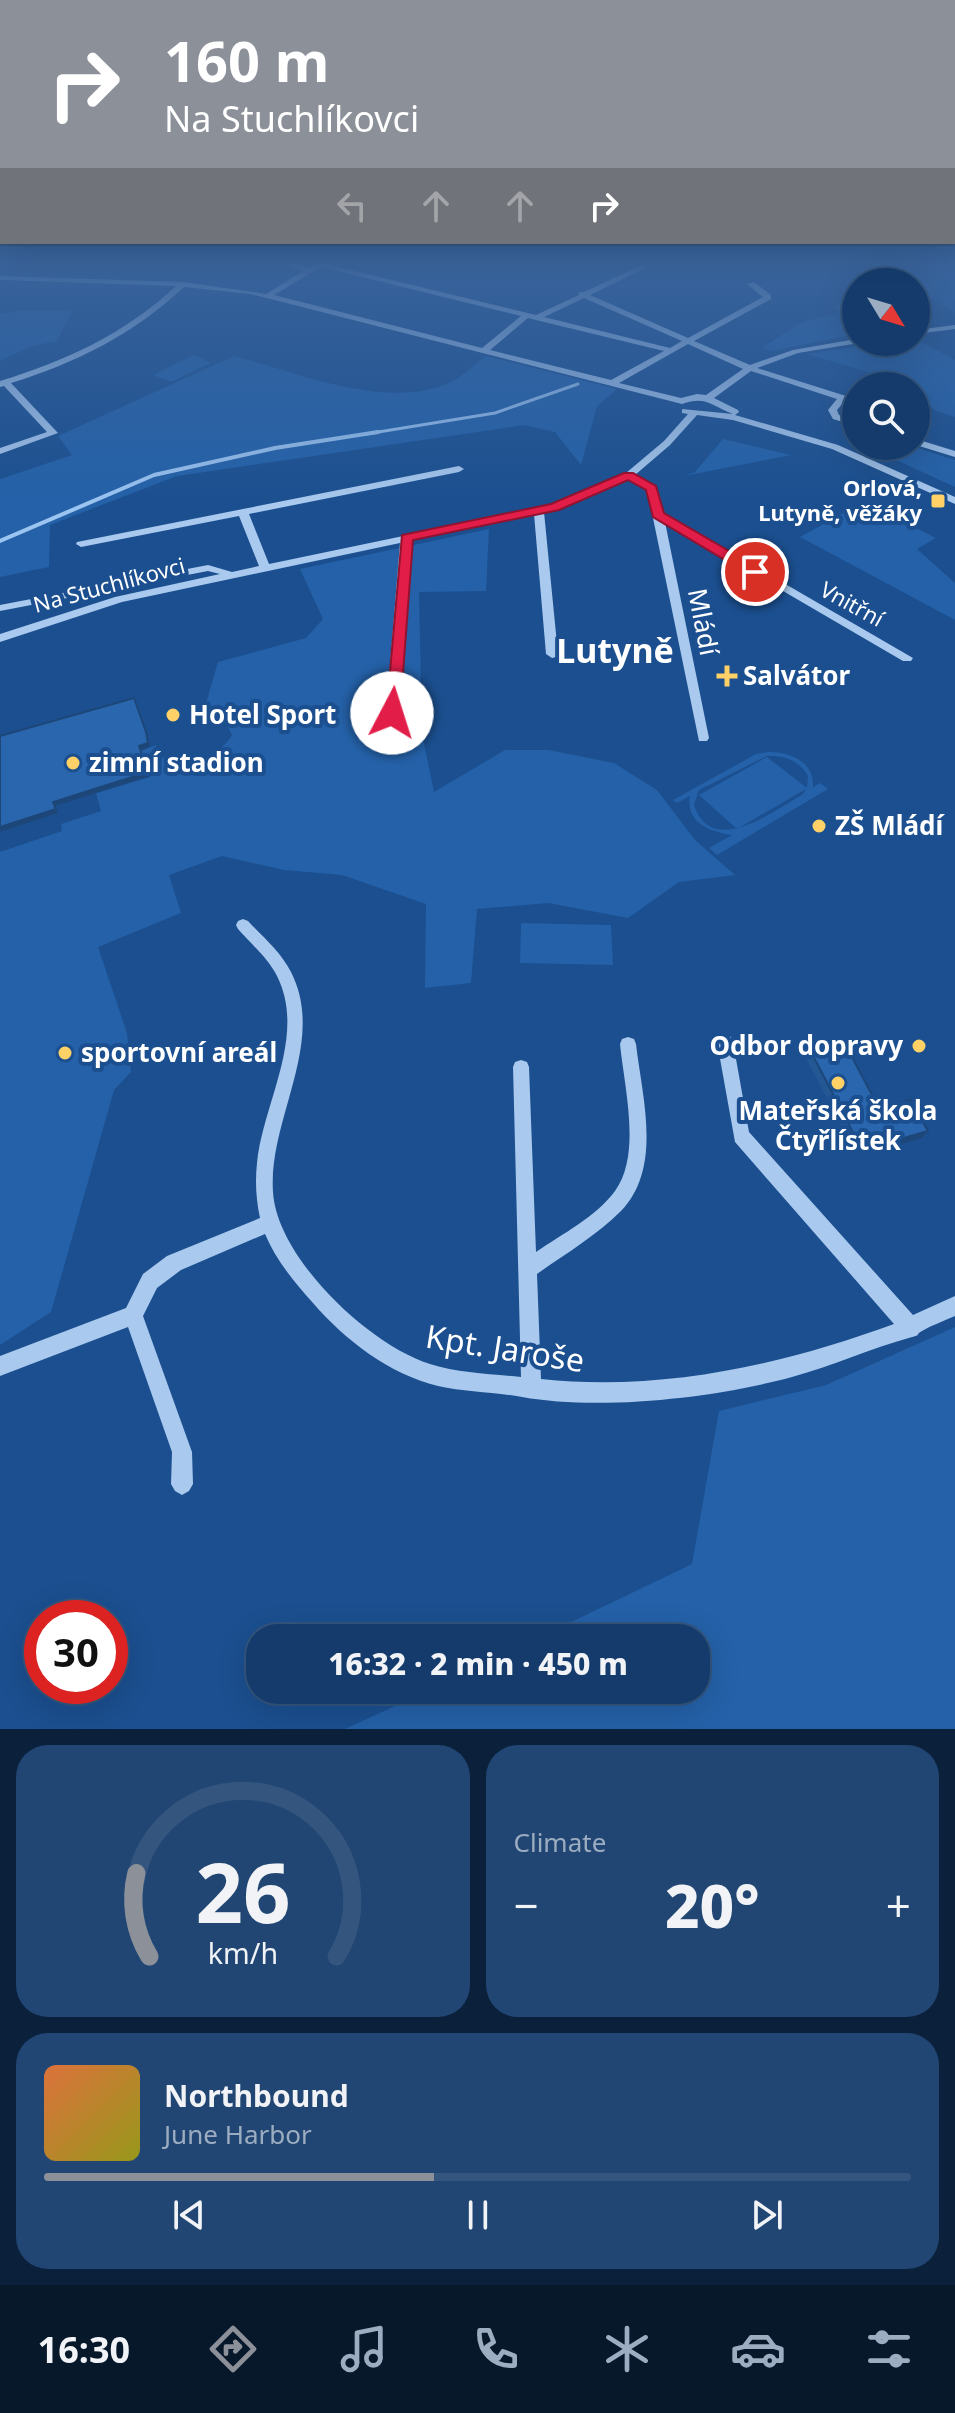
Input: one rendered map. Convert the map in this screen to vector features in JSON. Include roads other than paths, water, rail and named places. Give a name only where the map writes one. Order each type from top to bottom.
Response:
[{"type":"street","points":[[0,451],[53,433],[3,384],[106,342]]},
{"type":"street","points":[[452,342],[682,401],[696,396],[709,397],[746,367],[800,349],[842,343]]},
{"type":"street","points":[[485,350],[496,342]]},
{"type":"street","points":[[636,342],[669,350]]},
{"type":"street","points":[[612,383],[686,342]]},
{"type":"street","points":[[689,342],[746,367],[842,398]]},
{"type":"street","points":[[709,397],[718,410],[835,447],[955,501]]},
{"type":"street","points":[[842,399],[832,410],[836,417],[842,419]]},
{"type":"street","points":[[682,401],[683,410],[693,414],[718,410],[844,444],[955,494]]},
{"type":"street","name":"Na Stuchlíkovci","points":[[0,638],[75,612],[229,574],[539,511],[581,498],[629,475],[667,443],[693,414]]},
{"type":"street","points":[[930,446],[955,454]]},
{"type":"street","name":"Na Stuchlíkovci","points":[[81,544],[459,469]]},
{"type":"street","points":[[629,475],[652,488],[658,514]]},
{"type":"street","points":[[539,511],[552,654]]},
{"type":"street","points":[[243,512],[264,566]]},
{"type":"street","name":"Vnitřní","points":[[658,514],[907,658]]},
{"type":"street","name":"Mládí","points":[[658,514],[703,738]]},
{"type":"street","points":[[392,713],[406,538]]},
{"type":"street","name":"Na Stuchlíkovci","points":[[0,608],[208,568],[229,574]]},
{"type":"street","name":"Kpt. Jaroše","points":[[243,925],[286,977],[294,1001],[295,1030],[264,1165],[269,1223],[299,1273],[345,1326],[371,1346],[425,1373],[531,1390],[597,1394],[750,1379],[870,1346],[955,1306]]},
{"type":"street","points":[[725,1042],[741,1136],[911,1328]]},
{"type":"street","points":[[528,1269],[620,1199],[632,1179],[636,1144],[628,1044]]},
{"type":"street","points":[[521,1067],[531,1390]]},
{"type":"street","points":[[0,1366],[133,1315],[150,1281],[174,1263],[269,1223]]},
{"type":"street","points":[[133,1315],[182,1452],[182,1484]]},
{"type":"waterway","points":[[366,434],[495,413],[578,384]]},
{"type":"waterway","points":[[0,541],[154,475],[275,448],[378,432]]},
{"type":"place","name":"Orlová, Lutyně, věžáky","points":[[938,501]]},
{"type":"place","name":"Salvátor","points":[[727,676]]},
{"type":"place","name":"Hotel Sport","points":[[173,715]]},
{"type":"place","name":"zimní stadion","points":[[73,763]]},
{"type":"place","name":"ZŠ Mládí","points":[[819,826]]},
{"type":"place","name":"Odbor dopravy","points":[[919,1046]]},
{"type":"place","name":"sportovní areál","points":[[65,1053]]},
{"type":"place","name":"Mateřská škola Čtyřlístek","points":[[838,1083]]},
{"type":"district","name":"Lutyně","points":[[615,651]]}]
